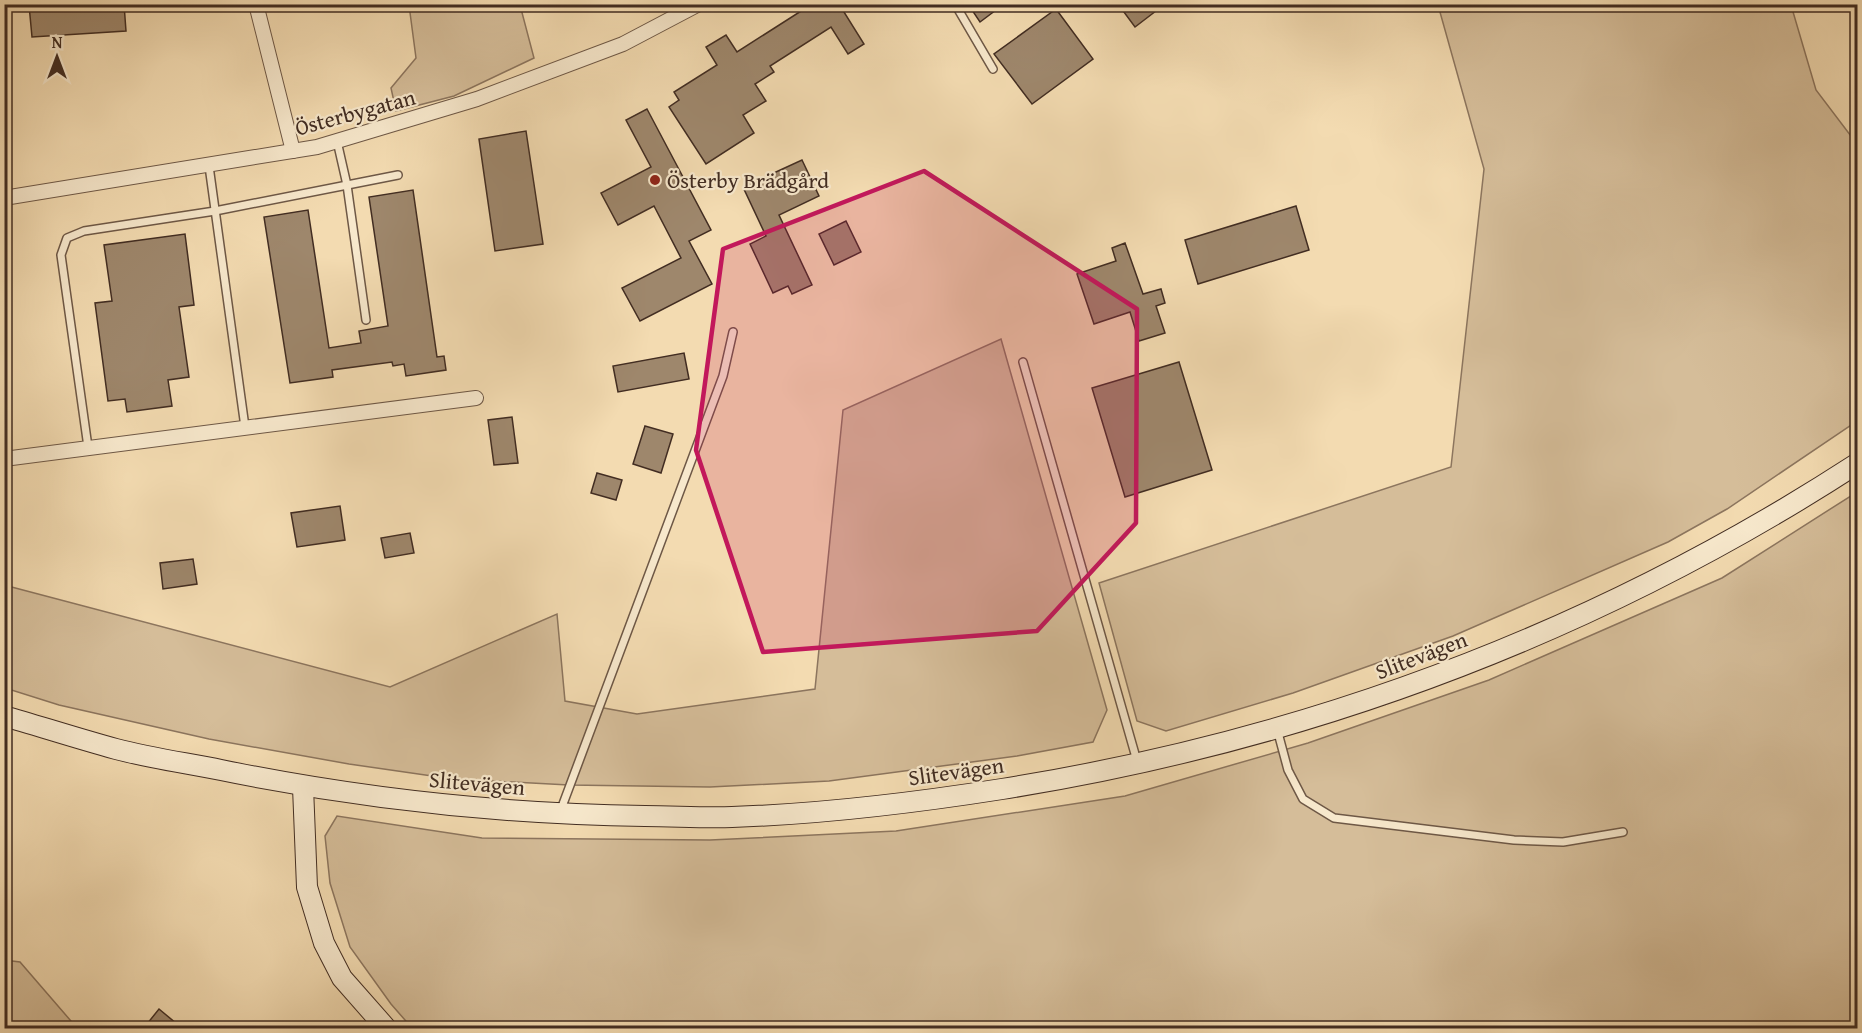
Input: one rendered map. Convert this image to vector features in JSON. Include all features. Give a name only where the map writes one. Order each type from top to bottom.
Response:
[{"type":"main road","name":"Slitevägen","points":[[4,716],[118,750],[303,787],[456,807],[559,815],[729,817],[827,811],[933,800],[1072,778],[1138,764],[1335,712],[1446,672],[1576,618],[1675,570],[1743,533],[1857,463]]},
{"type":"main road","points":[[303,787],[307,887],[324,943],[342,978],[386,1029]]},
{"type":"street","points":[[255,4],[293,151]]},
{"type":"street","name":"Österbygatan","points":[[4,198],[208,166],[337,141],[477,99],[592,56],[623,44],[699,4]]},
{"type":"street","points":[[4,459],[476,398]]},
{"type":"lane","points":[[955,4],[993,69]]},
{"type":"lane","points":[[337,141],[347,185],[366,320]]},
{"type":"lane","points":[[208,166],[245,428]]},
{"type":"lane","points":[[88,447],[61,255],[67,238],[84,231],[215,211],[398,175]]},
{"type":"lane","points":[[559,815],[723,376],[734,332]]},
{"type":"lane","points":[[1023,362],[1138,764]]},
{"type":"lane","points":[[1277,729],[1288,770],[1303,799],[1334,818],[1514,840],[1563,842],[1623,832]]},
{"type":"highlighted area","points":[[924,171],[1137,309],[1136,523],[1037,631],[763,652],[696,450],[723,249]]},
{"type":"shaded area","points":[[409,5],[520,5],[534,58],[454,96],[396,111],[391,88],[416,58]]},
{"type":"shaded area","points":[[1438,5],[1791,5],[1816,90],[1857,144],[1857,421],[1727,509],[1668,542],[1453,636],[1293,693],[1166,731],[1137,721],[1099,583],[1451,467],[1484,169]]},
{"type":"shaded area","points":[[1001,339],[1107,710],[1093,742],[1017,756],[829,781],[710,787],[569,785],[453,779],[349,764],[209,739],[59,705],[5,688],[4,585],[390,687],[557,614],[565,701],[637,714],[815,689],[843,410]]},
{"type":"shaded area","points":[[1857,492],[1857,1028],[412,1028],[391,1004],[350,947],[330,883],[325,836],[337,816],[482,838],[710,840],[896,831],[1125,796],[1308,743],[1489,680],[1722,578]]},
{"type":"shaded area","points":[[4,960],[20,962],[77,1028],[5,1028]]},
{"type":"building","points":[[124,4],[126,31],[32,37],[29,5]]},
{"type":"building","points":[[812,4],[839,4],[864,44],[848,54],[831,27],[770,66],[774,72],[755,84],[766,101],[743,115],[754,133],[706,164],[669,107],[679,100],[674,92],[717,65],[706,47],[726,35],[737,52]]},
{"type":"building","points":[[968,4],[1004,4],[980,22]]},
{"type":"building","points":[[1118,4],[1165,4],[1135,27]]},
{"type":"building","points":[[1056,9],[1093,59],[1032,104],[994,54]]},
{"type":"building","name":"Österby Brädgård","points":[[647,109],[711,230],[689,241],[712,284],[640,321],[622,288],[681,258],[654,206],[618,225],[601,193],[651,167],[626,120]]},
{"type":"building","points":[[526,131],[543,244],[495,251],[479,139]]},
{"type":"building","points":[[802,160],[819,196],[779,215],[812,285],[792,294],[788,286],[773,293],[750,244],[766,236],[743,187]]},
{"type":"building","points":[[413,190],[437,357],[444,356],[446,370],[406,376],[404,364],[393,366],[392,362],[332,370],[333,377],[290,383],[264,217],[308,210],[329,348],[361,343],[359,331],[388,326],[369,197]]},
{"type":"building","points":[[1296,206],[1309,250],[1198,284],[1185,240]]},
{"type":"building","points":[[846,221],[861,252],[834,265],[819,234]]},
{"type":"building","points":[[185,234],[194,305],[179,307],[189,377],[168,380],[172,406],[127,412],[125,399],[108,401],[95,303],[112,301],[104,245]]},
{"type":"building","points":[[1125,243],[1143,294],[1161,289],[1165,303],[1156,306],[1165,333],[1139,341],[1130,312],[1094,324],[1077,274],[1116,261],[1112,248]]},
{"type":"building","points":[[684,353],[689,379],[618,392],[613,366]]},
{"type":"building","points":[[1179,362],[1212,470],[1125,497],[1092,388]]},
{"type":"building","points":[[512,417],[518,463],[494,465],[488,420]]},
{"type":"building","points":[[645,426],[673,434],[661,473],[633,464]]},
{"type":"building","points":[[597,473],[622,480],[616,500],[591,493]]},
{"type":"building","points":[[340,506],[345,540],[297,547],[291,513]]},
{"type":"building","points":[[410,533],[414,553],[385,558],[381,538]]},
{"type":"building","points":[[193,559],[197,584],[163,589],[160,563]]},
{"type":"building","points":[[159,1009],[183,1029],[143,1029]]},
{"type":"place","name":"Österby Brädgård","points":[[655,180]]}]
